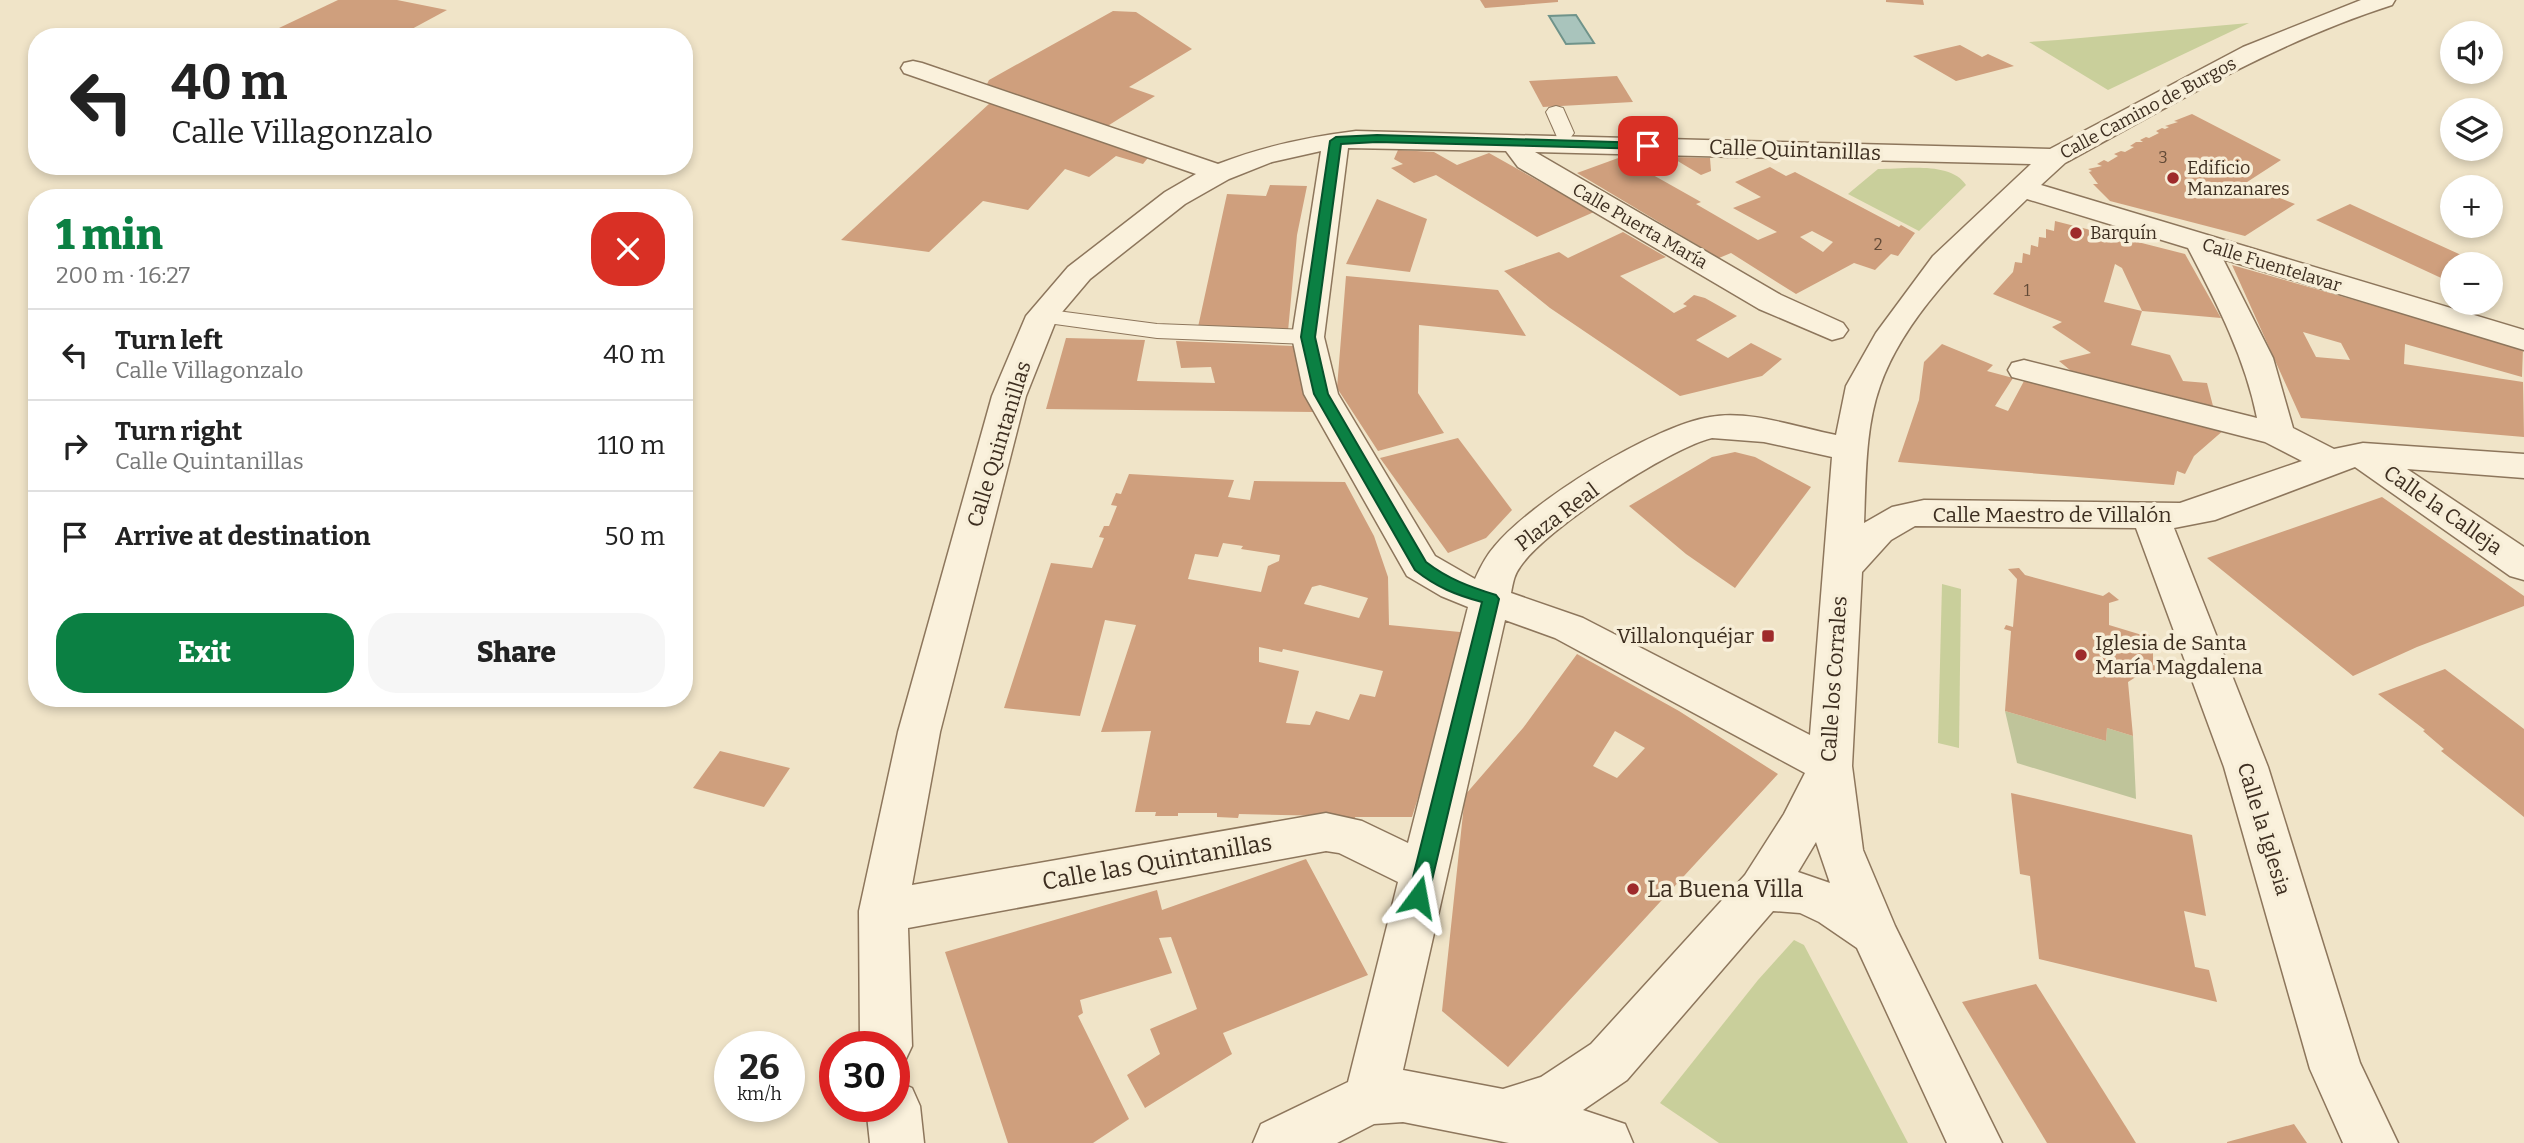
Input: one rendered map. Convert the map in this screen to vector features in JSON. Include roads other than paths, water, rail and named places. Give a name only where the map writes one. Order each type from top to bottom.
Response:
[{"type":"street","name":"Calle Camino de Burgos","points":[[1849,465],[1863,386],[1887,340],[1944,262],[2055,157],[2252,52],[2343,13],[2384,0]]},
{"type":"street","points":[[913,68],[1219,173]]},
{"type":"street","name":"Calle Quintanillas","points":[[886,1031],[883,911],[919,732],[1009,396],[1042,316],[1079,273],[1128,233],[1175,198],[1219,173],[1262,156],[1305,145],[1336,141],[1377,139],[2055,157]]},
{"type":"street","points":[[1336,141],[1308,337],[1321,394],[1421,566],[1437,579],[1459,590],[1536,613],[1569,628],[1830,766],[1840,850],[1874,933],[1975,1143]]},
{"type":"street","name":"Calle Puerta María","points":[[1517,143],[1528,161],[1770,303],[1832,330]]},
{"type":"street","name":"Calle Fuentelavar","points":[[2020,188],[2524,340]]},
{"type":"street","points":[[2024,370],[2277,434],[2270,392],[2243,324],[2200,243]]},
{"type":"street","name":"Plaza Real","points":[[1370,1099],[1495,578],[1506,557],[1537,527],[1654,449],[1694,429],[1739,428],[1849,465]]},
{"type":"street","name":"Calle la Calleja","points":[[2277,434],[2347,459],[2524,566]]},
{"type":"street","name":"Calle Maestro de Villalón","points":[[1843,569],[1859,547],[1879,530],[1906,515],[1943,512],[2151,517],[2202,511],[2347,459],[2524,466]]},
{"type":"street","points":[[1849,465],[1862,495],[1883,507],[1906,515]]},
{"type":"street","name":"Calle los Corrales","points":[[1280,1143],[1370,1099],[1403,1096],[1503,1115],[1555,1098],[1591,1076],[1616,1055],[1762,890],[1800,828],[1830,766],[1849,465]]},
{"type":"street","name":"Calle la Iglesia","points":[[2151,517],[2246,767],[2336,1069],[2371,1143]]},
{"type":"street","name":"Calle las Quintanillas","points":[[883,911],[1326,832],[1346,835],[1424,872]]},
{"type":"street","points":[[1762,890],[1803,893],[1836,907],[1874,933]]},
{"type":"street","points":[[1591,1076],[1584,1098],[1587,1118],[1605,1143]]},
{"type":"street","points":[[1503,1115],[1605,1143]]},
{"type":"street","points":[[895,1122],[897,1143]]},
{"type":"lane","points":[[1556,112],[1564,133]]},
{"type":"lane","points":[[1042,316],[1157,331],[1308,337]]},
{"type":"water","points":[[1576,15],[1594,43],[1566,44],[1549,16]]},
{"type":"place","name":"Edificio Manzanares","points":[[2173,178]]},
{"type":"place","name":"Barquín","points":[[2076,233]]},
{"type":"place","name":"Villalonquéjar","points":[[1768,636]]},
{"type":"place","name":"Iglesia de Santa María Magdalena","points":[[2081,655]]},
{"type":"place","name":"La Buena Villa","points":[[1633,889]]}]
